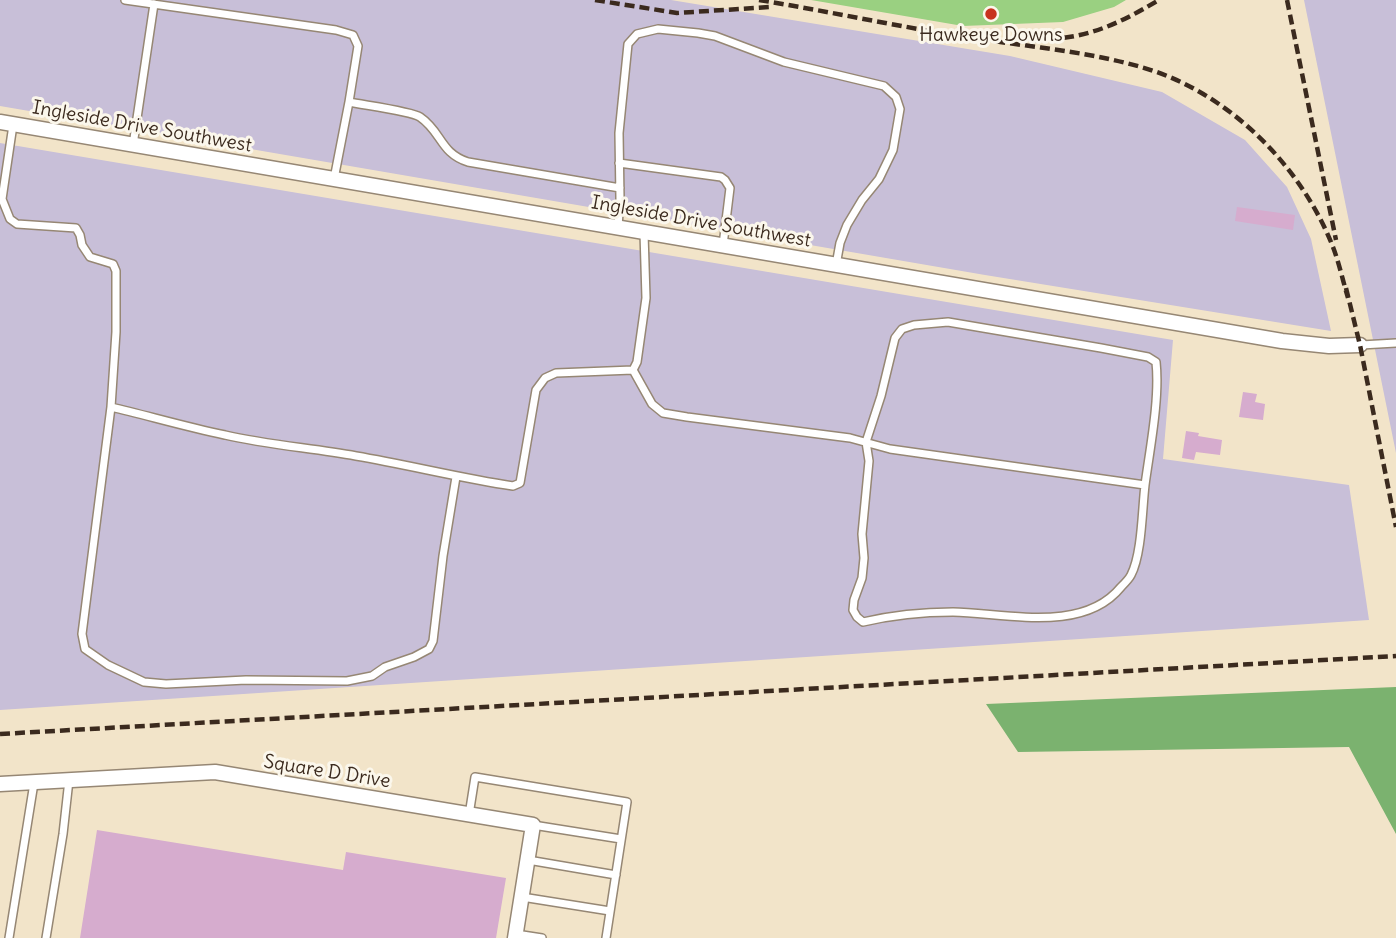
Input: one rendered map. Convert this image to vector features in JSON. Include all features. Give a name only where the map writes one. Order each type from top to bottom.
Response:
[{"type":"street","name":"Ingleside Drive Southwest","points":[[6,123],[1282,341],[1360,345]]},
{"type":"street","name":"Square D Drive","points":[[0,784],[215,772],[533,825]]},
{"type":"street","points":[[516,936],[533,825]]},
{"type":"lane","points":[[125,0],[336,30],[353,35],[358,46],[334,179]]},
{"type":"lane","points":[[133,145],[154,4]]},
{"type":"lane","points":[[618,227],[619,133],[628,44],[637,34],[658,29],[715,37],[784,62],[884,86],[896,97],[900,109],[893,150],[879,179],[847,225],[836,264]]},
{"type":"lane","points":[[349,102],[419,116],[436,131],[443,146],[457,159],[620,188]]},
{"type":"lane","points":[[6,123],[2,199],[10,219],[17,224],[76,228],[90,257],[113,264],[116,271],[116,332],[111,407],[82,634],[85,649],[108,665],[144,682],[166,684],[246,680],[346,681],[372,677],[385,667],[429,649],[433,641],[456,477]]},
{"type":"lane","points":[[619,163],[721,177],[725,180],[730,188],[723,245]]},
{"type":"lane","points":[[632,370],[637,362],[646,298],[644,232]]},
{"type":"lane","points":[[948,322],[1101,348],[1156,362],[1156,396],[1145,485],[1137,556],[1131,576],[1115,595],[1096,608],[1074,615],[1023,617],[954,612],[914,613],[863,622],[853,610],[862,578],[864,558],[862,534],[869,461],[866,442],[895,338],[902,330],[914,325],[948,322]]},
{"type":"lane","name":"Ingleside Drive Southwest","points":[[1360,345],[1396,343]]},
{"type":"lane","points":[[111,407],[225,435],[365,457],[456,477],[513,486],[520,483],[536,390],[545,378],[556,373],[632,370]]},
{"type":"lane","points":[[632,370],[652,404],[663,413],[837,436],[890,449],[1145,485]]},
{"type":"lane","points":[[469,815],[475,777],[627,802],[606,938]]},
{"type":"lane","points":[[46,938],[69,780]]},
{"type":"lane","points":[[9,938],[34,782]]},
{"type":"lane","points":[[533,825],[621,839]]},
{"type":"lane","points":[[528,860],[616,875]]},
{"type":"lane","points":[[522,897],[610,911]]},
{"type":"lane","points":[[516,936],[542,938]]},
{"type":"shaded area","points":[[0,0],[671,0],[1010,56],[1162,92],[1245,140],[1287,187],[1311,239],[1331,331],[985,275],[0,106]]},
{"type":"shaded area","points":[[1304,0],[1396,0],[1396,453]]},
{"type":"shaded area","points":[[0,143],[1173,340],[1163,459],[1349,485],[1369,620],[0,710]]},
{"type":"green space","name":"Hawkeye Downs","points":[[811,0],[1126,0],[1114,7],[1063,22],[963,26]]},
{"type":"green space","points":[[1396,687],[1396,834],[1349,747],[1018,752],[986,704]]},
{"type":"building","points":[[1237,207],[1295,215],[1293,230],[1235,221]]},
{"type":"building","points":[[1243,392],[1257,394],[1255,402],[1265,404],[1263,420],[1239,417]]},
{"type":"building","points":[[1186,431],[1222,440],[1220,455],[1196,452],[1194,460],[1182,458]]},
{"type":"building","points":[[97,830],[343,870],[346,852],[506,878],[496,938],[80,938]]},
{"type":"railway","points":[[595,0],[677,13],[770,7]]},
{"type":"railway","points":[[759,0],[951,35],[1101,57],[1173,78],[1231,113],[1281,160],[1319,217],[1333,247],[1348,298]]},
{"type":"railway","points":[[1034,40],[1085,34],[1114,24],[1159,0]]},
{"type":"railway","points":[[1287,0],[1336,240]]},
{"type":"railway","points":[[1346,288],[1396,527]]},
{"type":"railway","points":[[0,734],[1396,656]]},
{"type":"place","name":"Hawkeye Downs","points":[[991,14]]}]
